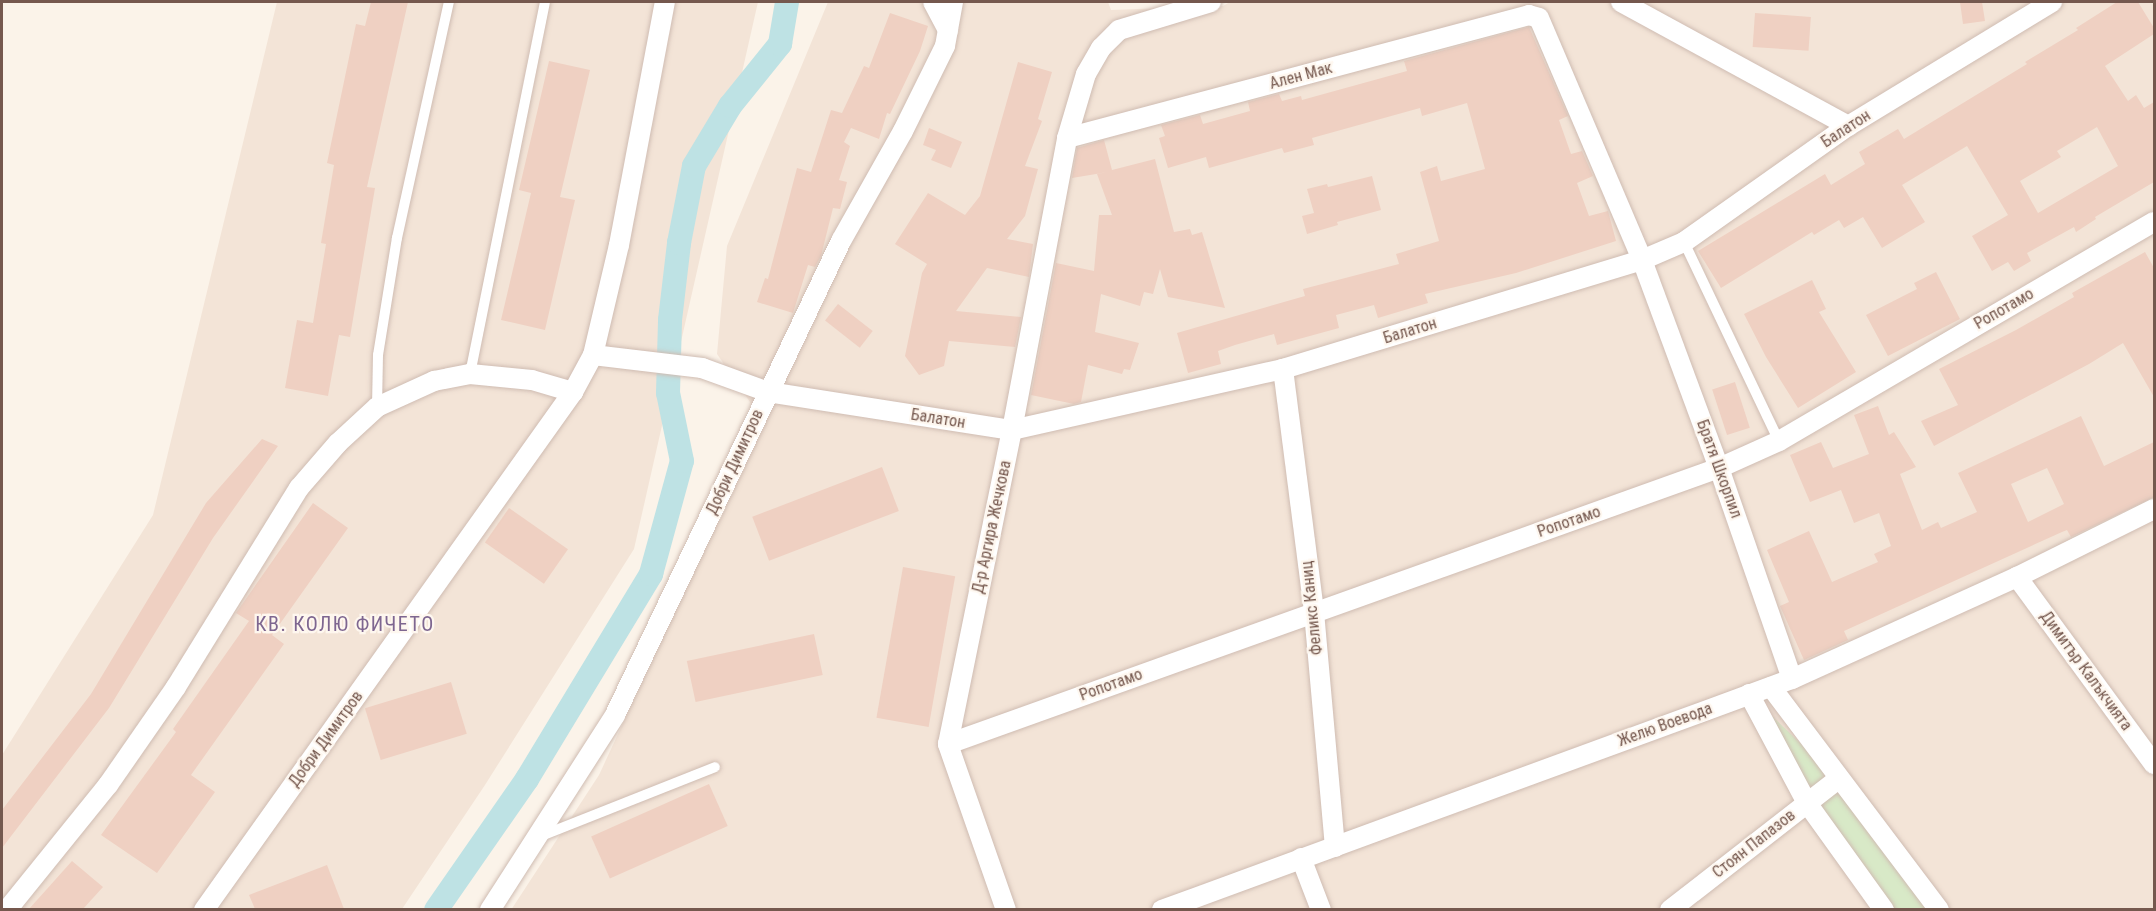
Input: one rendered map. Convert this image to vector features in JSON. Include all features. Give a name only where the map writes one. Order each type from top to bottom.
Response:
[{"type":"street","name":"Добри Димитров","points":[[204,909],[573,392],[593,355],[619,245],[665,2]]},
{"type":"street","points":[[933,2],[948,30]]},
{"type":"street","name":"Добри Димитров","points":[[490,909],[615,715],[841,241],[903,131],[945,46],[952,2]]},
{"type":"street","name":"Д-р Аргира Жечкова","points":[[948,744],[1012,430],[1067,138],[1086,75],[1101,48],[1119,30],[1211,2]]},
{"type":"street","points":[[1621,2],[1848,126]]},
{"type":"street","name":"Балатон","points":[[593,355],[702,368],[768,392],[1012,430],[1283,369],[1642,260],[1684,242],[1848,126],[2052,2]]},
{"type":"street","name":"Ален Мак","points":[[1067,138],[1528,15],[1536,16]]},
{"type":"street","name":"Братя Шкорпил","points":[[1536,16],[1543,24],[1642,260],[1719,468],[1792,679]]},
{"type":"street","name":"Ропотамо","points":[[948,744],[1719,468],[1779,441],[2154,222]]},
{"type":"street","name":"Феликс Каниц","points":[[1283,369],[1314,612],[1335,847]]},
{"type":"street","points":[[7,909],[108,785],[169,697],[299,488],[338,443],[377,407],[434,381],[470,374],[532,380],[573,392]]},
{"type":"street","name":"Желю Воевода","points":[[1162,909],[1792,679],[2017,577],[2154,509]]},
{"type":"street","name":"Димитър Калъкчията","points":[[2017,577],[2154,764]]},
{"type":"street","points":[[1771,687],[1838,779],[1939,909]]},
{"type":"street","points":[[1749,694],[1807,803],[1884,909]]},
{"type":"street","points":[[948,744],[1006,909]]},
{"type":"street","name":"Стоян Папазов","points":[[1670,909],[1838,779]]},
{"type":"street","points":[[1301,858],[1321,909]]},
{"type":"lane","points":[[377,407],[378,355],[397,238],[449,2]]},
{"type":"lane","points":[[470,374],[545,2]]},
{"type":"lane","points":[[1684,242],[1779,441]]},
{"type":"lane","points":[[535,838],[715,767]]},
{"type":"shaded area","points":[[277,2],[758,2],[634,549],[485,785],[402,909],[2,909],[2,755],[153,515]]},
{"type":"shaded area","points":[[828,2],[1108,2],[1111,10],[1223,6],[1230,2],[2154,2],[2154,909],[511,910],[599,775],[763,421],[717,354],[727,246]]},
{"type":"green space","points":[[1749,694],[1838,779],[1939,909],[1884,909]]},
{"type":"building","points":[[371,2],[408,2],[367,187],[375,188],[350,337],[339,335],[328,396],[285,388],[297,320],[313,323],[326,244],[321,243],[334,165],[327,163],[356,24],[365,26]]},
{"type":"building","points":[[1960,2],[1982,2],[1985,21],[1963,24]]},
{"type":"building","points":[[2117,2],[2138,2],[2154,28],[2154,34],[2105,66],[2128,101],[2136,95],[2144,108],[2154,102],[2154,182],[2095,217],[2096,219],[2076,232],[2074,227],[2027,253],[2031,261],[2014,271],[2008,262],[1992,271],[1972,236],[2008,215],[1967,146],[1902,185],[1925,222],[1882,248],[1863,217],[1844,228],[1839,220],[1814,235],[1812,232],[1721,288],[1698,251],[1825,174],[1831,185],[1865,164],[1859,152],[1898,129],[1904,139],[2027,64],[2025,62],[2078,30],[2076,28]],"holes":[[[2097,127],[2118,166],[2038,213],[2020,181],[2061,157],[2057,151]]]},
{"type":"building","points":[[890,13],[928,26],[920,51],[890,114],[887,113],[879,139],[851,128],[844,142],[850,146],[839,180],[847,182],[840,209],[833,208],[821,256],[815,267],[808,265],[793,313],[757,302],[765,278],[768,279],[797,168],[811,172],[831,110],[842,113],[864,66],[869,68]]},
{"type":"building","points":[[1755,13],[1811,17],[1808,51],[1753,47]]},
{"type":"building","points":[[1529,27],[1568,116],[1559,120],[1571,154],[1582,151],[1593,176],[1577,183],[1589,216],[1608,211],[1616,241],[1516,273],[1425,294],[1428,303],[1378,318],[1374,305],[1336,315],[1339,328],[1277,345],[1274,334],[1235,345],[1218,351],[1221,364],[1188,373],[1177,333],[1305,296],[1303,289],[1399,264],[1396,254],[1439,241],[1420,172],[1437,166],[1441,181],[1485,169],[1467,103],[1422,116],[1420,108],[1312,138],[1314,145],[1284,153],[1282,148],[1209,168],[1206,157],[1168,168],[1159,138],[1165,136],[1161,125],[1200,115],[1203,124],[1250,111],[1248,102],[1279,94],[1282,101],[1301,96],[1302,100],[1407,71],[1404,61]]},
{"type":"building","points":[[549,61],[590,70],[560,197],[575,200],[545,330],[501,320],[531,193],[519,190]]},
{"type":"building","points":[[1018,62],[1052,72],[1038,119],[1042,121],[1025,166],[1038,169],[1025,216],[1007,239],[1033,244],[1029,277],[987,268],[956,311],[1021,317],[1015,347],[949,341],[944,366],[919,375],[905,356],[922,273],[927,264],[895,244],[928,193],[965,215],[980,196]]},
{"type":"building","points":[[929,128],[962,142],[951,168],[931,160],[936,150],[923,145]]},
{"type":"building","points":[[1104,140],[1112,170],[1155,159],[1174,232],[1190,229],[1192,235],[1202,232],[1225,308],[1168,297],[1160,269],[1153,294],[1144,292],[1140,306],[1101,294],[1095,332],[1139,343],[1130,370],[1124,369],[1122,374],[1088,365],[1081,402],[1074,404],[1031,395],[1056,263],[1094,271],[1099,215],[1112,215],[1097,174],[1108,172],[1072,178],[1077,148]]},
{"type":"building","points":[[1372,176],[1381,210],[1337,222],[1338,225],[1307,234],[1302,216],[1314,213],[1307,189],[1327,184],[1328,187]]},
{"type":"building","points":[[2145,252],[2154,268],[2154,397],[2123,343],[2089,364],[1934,446],[1921,421],[1958,405],[1939,369],[2016,330],[2074,297],[2072,293]]},
{"type":"building","points":[[1936,272],[1960,319],[1888,356],[1866,315],[1917,289],[1914,283]]},
{"type":"building","points":[[1812,280],[1826,309],[1819,312],[1856,372],[1798,408],[1766,357],[1744,314]]},
{"type":"building","points":[[838,304],[873,331],[860,348],[825,321]]},
{"type":"building","points":[[1735,382],[1750,428],[1727,435],[1712,389]]},
{"type":"building","points":[[1878,406],[1889,435],[1894,432],[1916,467],[1900,474],[1922,530],[1938,522],[1941,528],[1977,512],[1958,473],[2081,416],[2104,466],[2154,442],[2154,497],[2071,537],[2067,530],[2062,532],[1844,631],[1848,640],[1804,660],[1780,606],[1789,602],[1767,550],[1809,531],[1832,582],[1878,562],[1874,554],[1891,546],[1879,513],[1854,523],[1841,490],[1810,502],[1790,455],[1821,442],[1833,468],[1869,454],[1854,415]],"holes":[[[2047,468],[2064,504],[2028,522],[2011,484]]]},
{"type":"building","points":[[262,439],[278,446],[213,538],[109,708],[2,848],[2,810],[91,694],[206,503]]},
{"type":"building","points":[[882,467],[899,511],[769,561],[752,517]]},
{"type":"building","points":[[313,503],[348,528],[272,635],[284,644],[191,775],[215,792],[157,873],[101,835],[176,732],[173,729],[249,621],[236,613]]},
{"type":"building","points":[[509,508],[568,549],[544,584],[485,542]]},
{"type":"building","points":[[903,567],[955,576],[929,727],[876,718]]},
{"type":"building","points":[[814,634],[823,675],[696,702],[687,661]]},
{"type":"building","points":[[451,682],[467,734],[381,760],[365,708]]},
{"type":"building","points":[[709,784],[728,826],[610,878],[591,836]]},
{"type":"building","points":[[72,861],[103,887],[83,909],[29,909]]},
{"type":"building","points":[[327,865],[344,909],[255,909],[249,895]]},
{"type":"waterway","points":[[436,910],[527,779],[651,574],[682,461],[668,393],[670,320],[679,243],[694,166],[730,106],[780,44],[787,2]]},
{"type":"district","name":"КВ. КОЛЮ ФИЧЕТО","points":[[345,624]]}]
